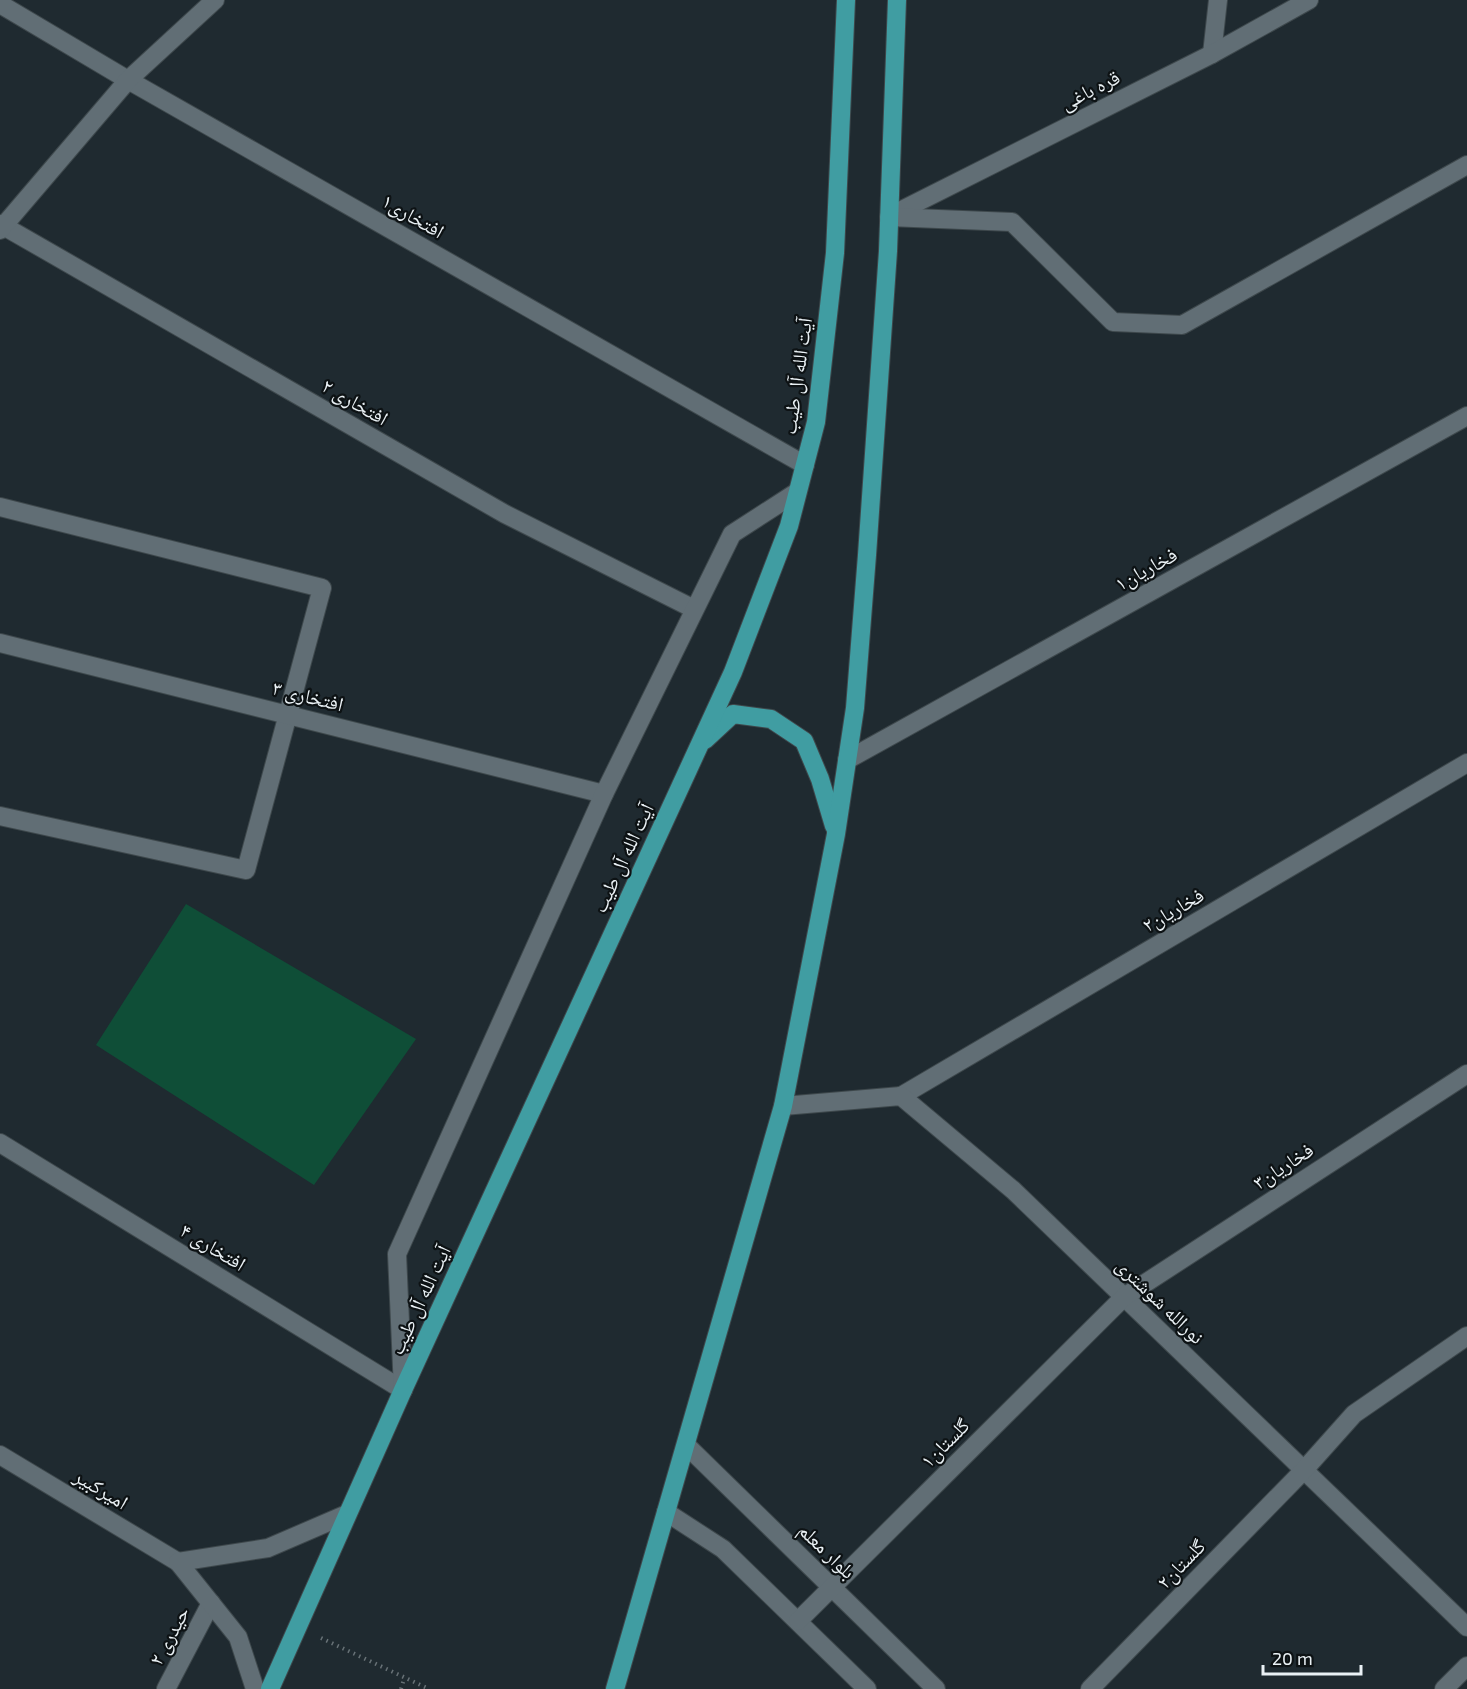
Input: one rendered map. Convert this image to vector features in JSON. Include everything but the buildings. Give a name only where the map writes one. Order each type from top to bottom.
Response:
[{"type":"main road","name":"آیت الله آل طیب","points":[[270,1689],[403,1390],[733,672],[789,526],[816,422],[835,253],[846,0]]},
{"type":"main road","points":[[615,1689],[783,1106],[836,834],[855,708],[889,217],[897,0]]},
{"type":"main road","points":[[699,745],[733,714],[771,719],[804,741],[820,779],[836,834]]},
{"type":"street","points":[[1,227],[128,80],[216,0]]},
{"type":"street","points":[[1212,54],[1218,0]]},
{"type":"street","name":"قره باغی","points":[[889,217],[1212,54],[1309,0]]},
{"type":"street","name":"افتخاری۱","points":[[0,4],[128,80],[804,465]]},
{"type":"street","points":[[889,217],[1012,222],[1113,322],[1182,325],[1467,165]]},
{"type":"street","name":"افتخاری ۲","points":[[1,227],[505,514],[694,609]]},
{"type":"street","name":"فخاریان۱","points":[[847,760],[1467,416]]},
{"type":"street","points":[[403,1390],[397,1254],[604,794],[732,534],[797,492]]},
{"type":"street","points":[[0,507],[322,588],[246,870],[0,816]]},
{"type":"street","name":"افتخاری ۳","points":[[0,643],[604,794]]},
{"type":"street","name":"فخاریان۲","points":[[901,1096],[1467,763]]},
{"type":"street","name":"فخاریان۳","points":[[1124,1297],[1467,1074]]},
{"type":"street","points":[[783,1106],[901,1096]]},
{"type":"street","name":"نورالله شوشتری","points":[[901,1096],[1013,1191],[1467,1627]]},
{"type":"street","name":"افتخاری ۴","points":[[0,1143],[403,1390]]},
{"type":"street","name":"گلستان۱","points":[[798,1621],[1124,1297]]},
{"type":"street","name":"گلستان۲","points":[[1090,1689],[1304,1470],[1354,1414],[1467,1335]]},
{"type":"street","name":"بلوار معلم","points":[[686,1445],[936,1689]]},
{"type":"street","name":"امیرکبیر","points":[[0,1455],[178,1562],[238,1636],[255,1689]]},
{"type":"street","points":[[666,1512],[723,1549],[867,1689]]},
{"type":"street","points":[[178,1562],[268,1548],[347,1514]]},
{"type":"street","name":"حیدری ۲","points":[[166,1689],[212,1603]]},
{"type":"street","points":[[1444,1689],[1467,1666]]},
{"type":"path","points":[[297,1627],[429,1689]]},
{"type":"path","points":[[401,1689],[404,1678]]},
{"type":"green space","points":[[186,904],[416,1039],[314,1185],[96,1045]]}]
